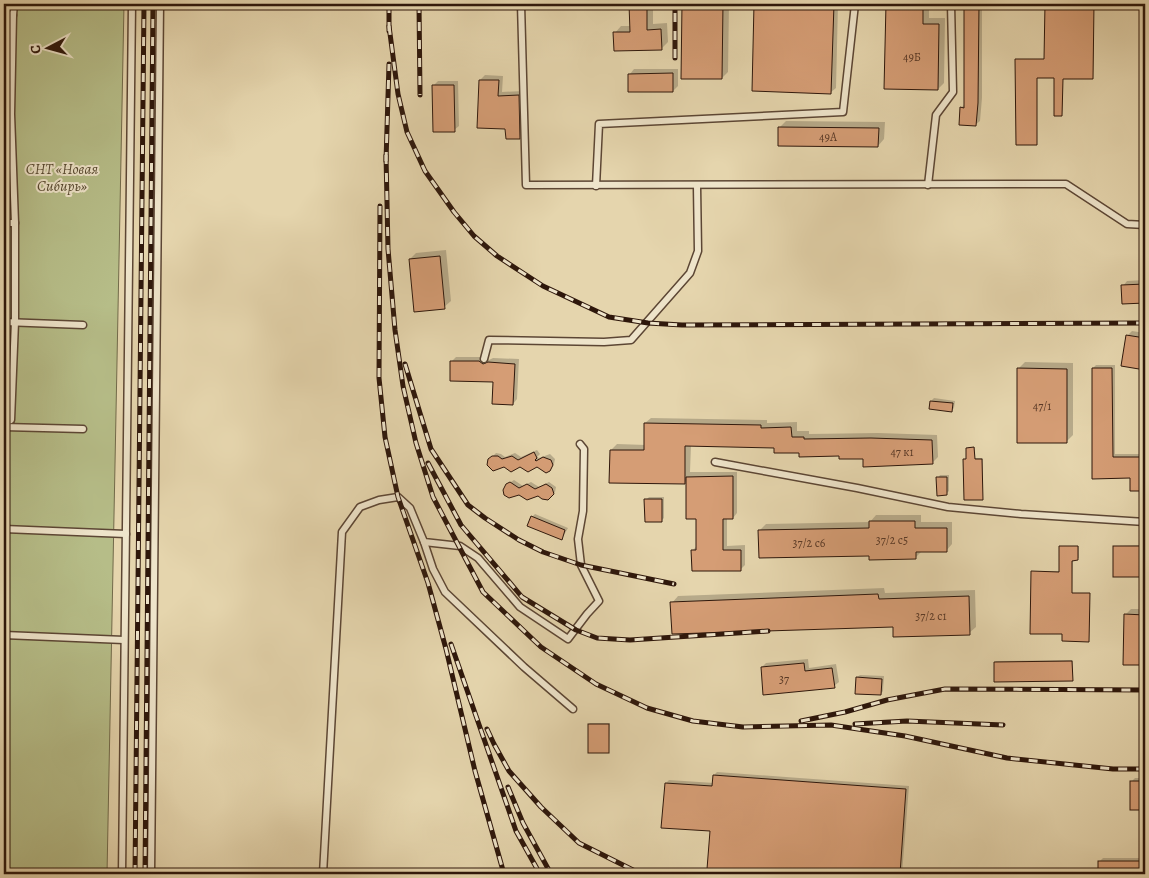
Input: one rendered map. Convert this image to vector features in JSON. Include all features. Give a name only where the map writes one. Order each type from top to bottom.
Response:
[{"type":"lane","points":[[4,423],[11,420],[15,322],[15,223],[7,114],[14,4]]},
{"type":"lane","points":[[122,874],[132,4]]},
{"type":"lane","points":[[151,874],[160,4]]},
{"type":"lane","points":[[521,4],[526,185],[1066,184],[1127,224],[1145,225]]},
{"type":"lane","points":[[596,186],[599,124],[843,112],[855,4]]},
{"type":"lane","points":[[928,184],[936,115],[953,92],[950,4]]},
{"type":"lane","points":[[4,15],[13,15]]},
{"type":"lane","points":[[484,358],[489,340],[604,342],[631,340],[690,272],[698,251],[696,186]]},
{"type":"lane","points":[[4,223],[15,223]]},
{"type":"lane","points":[[4,322],[83,325]]},
{"type":"lane","points":[[4,427],[83,429]]},
{"type":"lane","points":[[424,542],[460,546],[478,558],[520,607],[568,640],[599,601],[581,565],[578,539],[583,510],[584,449],[580,444]]},
{"type":"lane","points":[[716,462],[948,507],[1145,522]]},
{"type":"lane","points":[[323,874],[342,532],[360,506],[398,497],[410,508],[433,569],[445,592],[524,667],[573,708]]},
{"type":"lane","points":[[4,530],[126,534]]},
{"type":"lane","points":[[4,635],[124,640]]},
{"type":"green space","name":"СНТ «Новая Сибирь»","points":[[4,4],[124,4],[107,874],[4,874]]},
{"type":"building","points":[[629,4],[647,4],[647,30],[661,29],[662,50],[614,51],[613,32],[630,32]]},
{"type":"building","points":[[682,4],[723,4],[722,79],[681,79]]},
{"type":"building","points":[[754,4],[834,4],[831,94],[752,91]]},
{"type":"building","points":[[886,4],[923,4],[923,24],[939,24],[938,90],[884,89]]},
{"type":"building","points":[[964,4],[979,4],[976,126],[959,125],[960,107],[964,108]]},
{"type":"building","points":[[1045,4],[1094,4],[1093,79],[1063,79],[1062,116],[1054,116],[1054,78],[1037,78],[1037,145],[1016,145],[1015,59],[1044,59]]},
{"type":"building","points":[[673,73],[673,92],[628,92],[628,74]]},
{"type":"building","points":[[479,80],[499,80],[498,96],[519,95],[520,139],[506,139],[505,129],[477,128]]},
{"type":"building","points":[[432,85],[454,85],[455,132],[433,132]]},
{"type":"building","points":[[778,127],[879,128],[878,147],[778,146]]},
{"type":"building","points":[[440,256],[445,309],[414,312],[409,259]]},
{"type":"building","points":[[1145,284],[1145,303],[1122,304],[1121,285]]},
{"type":"building","points":[[1126,335],[1145,338],[1145,370],[1121,366]]},
{"type":"building","points":[[450,361],[515,364],[513,405],[492,404],[493,382],[450,381]]},
{"type":"building","points":[[1017,368],[1067,369],[1067,443],[1017,443]]},
{"type":"building","points":[[1092,368],[1112,368],[1113,457],[1145,457],[1145,491],[1130,491],[1130,478],[1092,479]]},
{"type":"building","points":[[930,401],[953,403],[952,412],[929,409]]},
{"type":"building","points":[[644,423],[761,425],[761,428],[791,427],[792,437],[804,437],[804,439],[871,438],[932,440],[933,464],[863,467],[863,459],[839,459],[839,456],[799,457],[799,453],[774,453],[774,448],[685,446],[685,484],[609,483],[610,450],[644,450]]},
{"type":"building","points":[[974,447],[975,459],[982,459],[983,500],[964,500],[963,459],[966,459],[966,448]]},
{"type":"building","points":[[534,452],[537,458],[536,461],[543,457],[551,460],[553,465],[550,471],[546,473],[537,467],[528,472],[520,467],[511,472],[504,467],[493,471],[487,465],[488,459],[492,456],[498,456],[502,459],[512,456],[518,460]]},
{"type":"building","points":[[733,476],[733,519],[723,519],[723,550],[741,550],[741,571],[692,571],[691,550],[696,550],[696,519],[686,519],[686,477]]},
{"type":"building","points":[[936,477],[947,477],[947,495],[937,496]]},
{"type":"building","points":[[510,482],[519,488],[527,484],[535,489],[546,484],[552,488],[554,494],[548,500],[538,496],[527,500],[519,495],[509,498],[504,495],[503,490],[506,484]]},
{"type":"building","points":[[644,499],[662,499],[662,522],[645,522]]},
{"type":"building","points":[[531,516],[565,530],[562,540],[527,526]]},
{"type":"building","points":[[869,521],[915,521],[915,528],[947,528],[947,552],[916,552],[916,559],[869,560],[869,556],[759,558],[758,530],[869,528]]},
{"type":"building","points":[[1059,546],[1078,546],[1078,560],[1072,561],[1072,593],[1090,593],[1089,642],[1062,641],[1062,634],[1030,634],[1031,571],[1059,572]]},
{"type":"building","points":[[1113,546],[1145,546],[1145,577],[1113,577]]},
{"type":"building","points":[[878,594],[879,599],[969,596],[970,635],[893,637],[893,627],[672,634],[670,602]]},
{"type":"building","points":[[1124,614],[1145,615],[1145,665],[1123,665]]},
{"type":"building","points":[[1072,661],[1073,681],[994,682],[994,662]]},
{"type":"building","points":[[804,663],[805,671],[832,668],[835,688],[763,695],[761,667]]},
{"type":"building","points":[[856,677],[882,679],[881,695],[855,694]]},
{"type":"building","points":[[588,724],[609,724],[609,753],[588,753]]},
{"type":"building","points":[[713,775],[906,789],[900,874],[784,874],[707,869],[710,831],[661,828],[665,783],[712,786]]},
{"type":"building","points":[[1130,781],[1145,781],[1145,810],[1130,810]]},
{"type":"building","points":[[1098,861],[1145,861],[1145,874],[1098,874]]},
{"type":"railway","points":[[135,874],[144,4]]},
{"type":"railway","points":[[145,874],[153,4]]},
{"type":"railway","points":[[389,4],[389,31]]},
{"type":"railway","points":[[419,4],[420,95]]},
{"type":"railway","points":[[675,4],[675,58]]},
{"type":"railway","points":[[389,26],[398,94],[407,132],[425,171],[454,212],[474,236],[497,256],[543,286],[609,317],[648,323],[682,325],[1145,323]]},
{"type":"railway","points":[[386,161],[389,64]]},
{"type":"railway","points":[[386,155],[388,249],[395,330],[403,386],[416,443],[433,497],[483,592],[541,647],[596,684],[647,708],[693,721],[743,727],[831,725],[905,736],[1007,758],[1113,769],[1145,769]]},
{"type":"railway","points":[[380,206],[379,378],[385,437],[398,497],[428,583],[475,771],[504,874]]},
{"type":"railway","points":[[405,364],[431,449],[468,505],[519,540],[543,552],[581,565],[674,584]]},
{"type":"railway","points":[[428,463],[461,525],[522,597],[576,630],[597,638],[630,640],[768,631]]},
{"type":"railway","points":[[451,644],[516,831],[540,874]]},
{"type":"railway","points":[[801,721],[845,712],[887,700],[945,689],[1145,690]]},
{"type":"railway","points":[[855,724],[907,721],[1003,725]]},
{"type":"railway","points":[[487,729],[509,771],[541,807],[579,843],[641,874]]},
{"type":"railway","points":[[508,787],[523,823],[551,874]]}]
